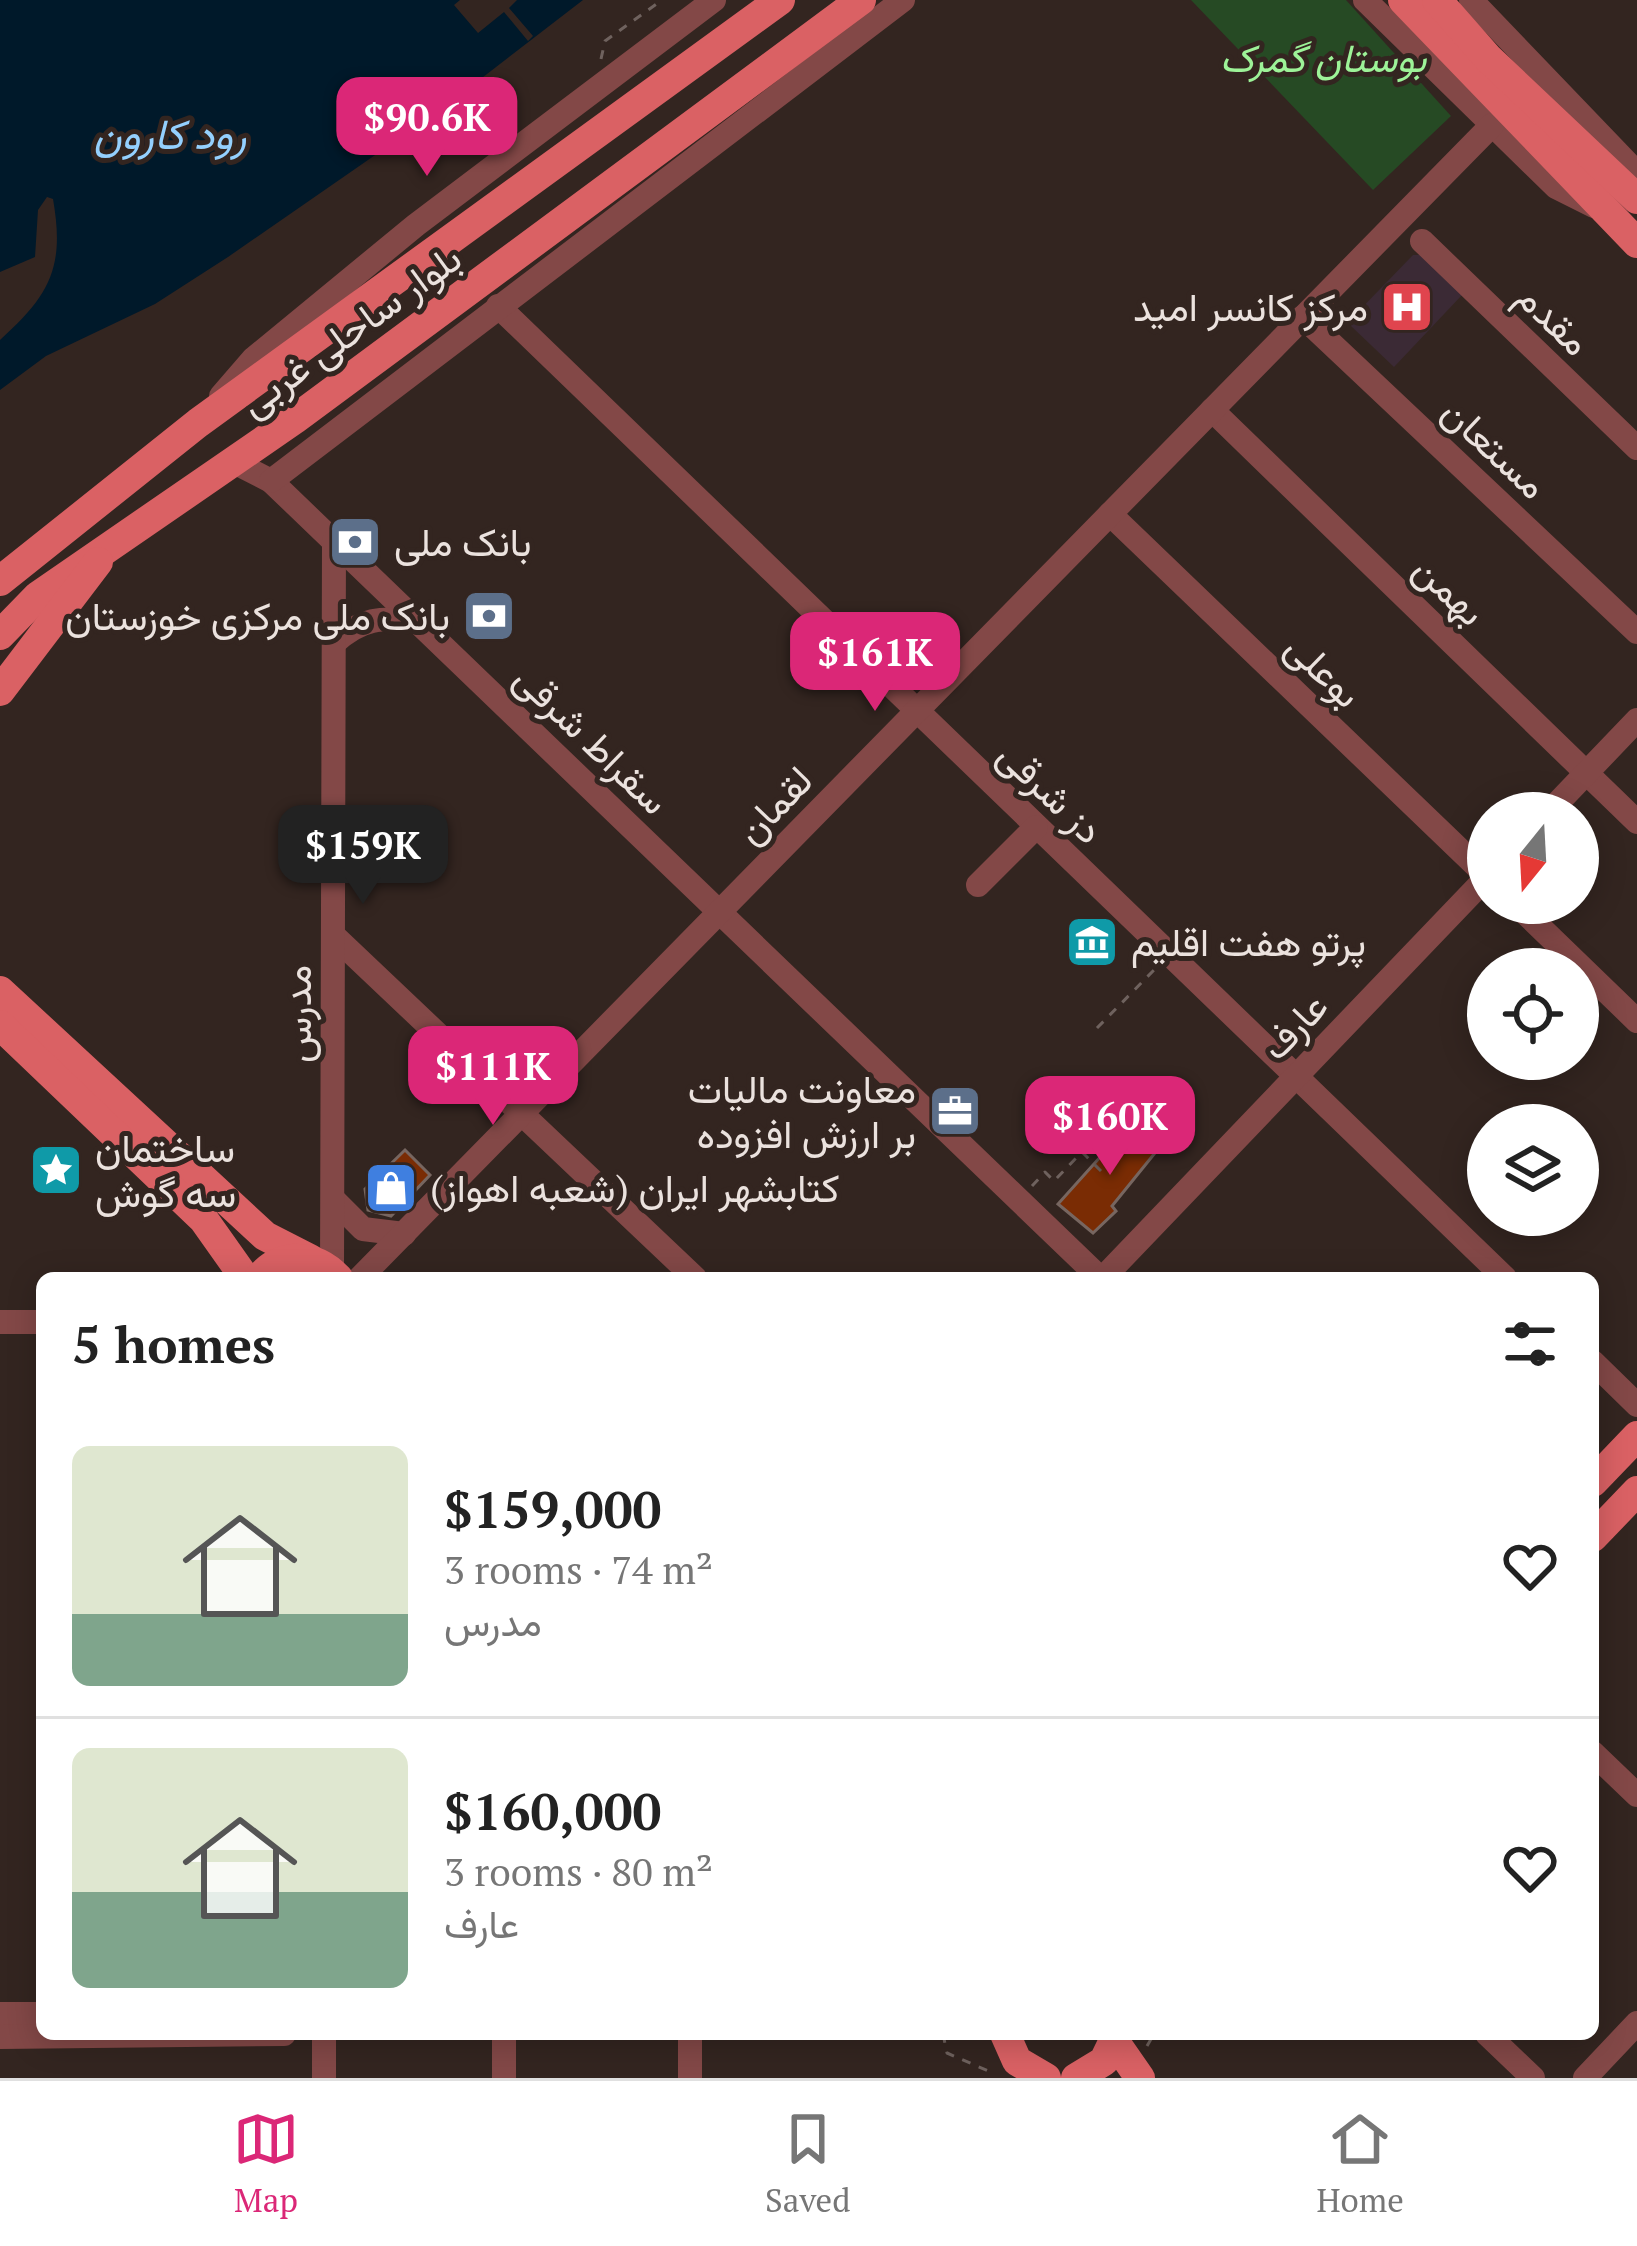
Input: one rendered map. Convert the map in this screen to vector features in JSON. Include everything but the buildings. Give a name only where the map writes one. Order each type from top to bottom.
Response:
[{"type":"main road","name":"بلوار ساحلی غربی","points":[[0,581],[198,422],[780,0]]},
{"type":"main road","name":"بلوار ساحلی غربی","points":[[0,635],[38,596],[234,462],[861,0]]},
{"type":"main road","points":[[1403,0],[1637,243]]},
{"type":"main road","points":[[1437,0],[1488,58],[1637,199]]},
{"type":"main road","points":[[0,691],[107,548]]},
{"type":"main road","points":[[0,965],[12,1048],[204,1220],[241,1272]]},
{"type":"main road","points":[[8,1009],[265,1236],[335,1272]]},
{"type":"main road","points":[[266,1272],[280,1261],[335,1272]]},
{"type":"main road","points":[[1599,1476],[1637,1436]]},
{"type":"main road","points":[[1599,1531],[1637,1492]]},
{"type":"main road","points":[[1008,2040],[1017,2061],[1046,2078]]},
{"type":"main road","points":[[1079,2078],[1104,2061],[1115,2040]]},
{"type":"main road","points":[[1117,2040],[1140,2078]]},
{"type":"street","points":[[198,422],[253,359],[398,239],[715,0]]},
{"type":"street","points":[[271,481],[904,0]]},
{"type":"street","points":[[1365,0],[1556,187],[1606,212]]},
{"type":"street","points":[[1472,0],[1637,173]]},
{"type":"street","name":"لقمان","points":[[335,1272],[404,1234],[1492,124]]},
{"type":"street","name":"مقدم","points":[[1422,241],[1637,448]]},
{"type":"street","name":"دز شرقی","points":[[498,306],[1499,1272]]},
{"type":"street","name":"مستعان","points":[[1304,317],[1637,632]]},
{"type":"street","name":"بهمن","points":[[1212,410],[1637,823]]},
{"type":"street","name":"سقراط شرقی","points":[[234,462],[271,481],[720,912],[1034,1204],[1096,1272]]},
{"type":"street","name":"بوعلی","points":[[1110,514],[1467,857]]},
{"type":"street","name":"مدرس","points":[[334,541],[335,1272]]},
{"type":"street","points":[[334,644],[355,623],[383,618],[417,621]]},
{"type":"street","points":[[1568,792],[1637,720]]},
{"type":"street","points":[[978,885],[1036,827]]},
{"type":"street","name":"عارف","points":[[1107,1272],[1467,899]]},
{"type":"street","points":[[1537,924],[1637,1021]]},
{"type":"street","points":[[333,935],[689,1272]]},
{"type":"street","points":[[334,1200],[363,1229],[404,1234]]},
{"type":"street","points":[[0,1322],[36,1322]]},
{"type":"street","points":[[1599,1368],[1637,1405]]},
{"type":"street","points":[[1599,1759],[1637,1795]]},
{"type":"street","points":[[0,2014],[36,2014]]},
{"type":"street","points":[[1585,2078],[1637,2023]]},
{"type":"street","points":[[0,2037],[36,2037]]},
{"type":"street","points":[[324,2040],[324,2078]]},
{"type":"street","points":[[504,2040],[504,2078]]},
{"type":"street","points":[[690,2040],[690,2078]]},
{"type":"street","points":[[1493,2040],[1533,2078]]},
{"type":"path","points":[[1097,1028],[1169,955]]},
{"type":"path","points":[[1034,1204],[1045,1172],[1054,1181],[1082,1152],[1102,1171]]},
{"type":"path","points":[[944,2040],[947,2053],[1001,2078]]},
{"type":"shaded area","name":"مرکز کانسر امید","points":[[1413,255],[1420,255],[1462,295],[1394,367],[1351,326],[1351,319]]},
{"type":"green space","name":"بوستان گمرک","points":[[1191,0],[1346,0],[1451,116],[1373,190]]},
{"type":"water","name":"رود کارون","points":[[0,0],[583,0],[443,108],[228,257],[155,304],[46,356],[0,390],[0,340],[42,294],[57,243],[53,199],[47,197],[38,210],[35,257],[0,272]]},
{"type":"pier","points":[[460,0],[517,0],[509,8],[533,36],[528,41],[504,12],[478,33],[454,5]]},
{"type":"place","name":"مرکز کانسر امید","points":[[1407,307]]},
{"type":"place","name":"بانک ملی","points":[[355,542]]},
{"type":"place","name":"بانک ملی مرکزی خوزستان","points":[[489,616]]},
{"type":"place","name":"پرتو هفت اقلیم","points":[[1092,942]]},
{"type":"place","name":"معاونت مالیات بر ارزش افزوده","points":[[955,1111]]},
{"type":"place","name":"ساختمان سه گوش","points":[[56,1170]]},
{"type":"place","name":"کتابشهر ایران (شعبه اهواز)","points":[[391,1188]]}]
